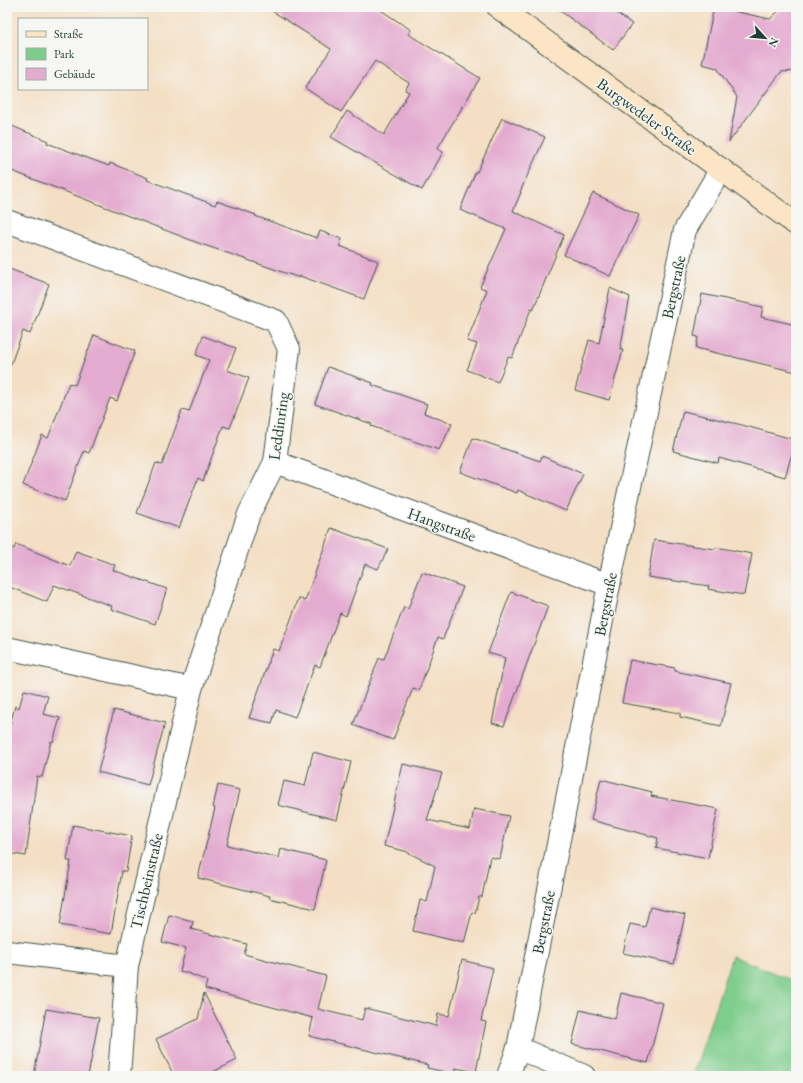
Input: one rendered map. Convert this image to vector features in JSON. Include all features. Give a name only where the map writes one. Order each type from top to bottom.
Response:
[{"type":"main road","name":"Burgwedeler Straße","points":[[498,7],[796,224]]},
{"type":"street","name":"Bergstraße","points":[[508,1076],[518,1048],[609,585],[685,230],[720,169]]},
{"type":"street","name":"Leddinring","points":[[7,221],[276,321],[289,350],[275,462],[249,514],[191,689]]},
{"type":"street","name":"Hangstraße","points":[[275,462],[609,585]]},
{"type":"street","points":[[7,648],[191,689]]},
{"type":"street","name":"Tischbeinstraße","points":[[119,1076],[127,966],[191,689]]},
{"type":"street","points":[[7,952],[127,966]]},
{"type":"street","points":[[518,1048],[584,1076]]},
{"type":"green space","points":[[732,956],[796,982],[796,1076],[693,1076]]},
{"type":"building","points":[[266,7],[376,7],[411,30],[408,34],[480,78],[437,149],[443,152],[422,190],[331,137],[347,111],[384,135],[409,92],[405,90],[409,83],[375,61],[341,112],[305,88],[331,49]]},
{"type":"building","points":[[555,7],[608,7],[632,24],[613,50]]},
{"type":"building","points":[[714,7],[770,19],[783,7],[796,7],[796,71],[781,72],[729,142],[737,97],[717,68],[702,64]]},
{"type":"building","points":[[502,118],[545,137],[513,211],[564,235],[533,310],[531,309],[512,358],[508,357],[498,382],[467,370],[477,344],[467,341],[487,290],[480,287],[506,229],[460,210],[476,171],[477,172]]},
{"type":"building","points":[[7,124],[48,141],[47,143],[109,166],[110,163],[148,178],[147,180],[215,205],[217,201],[317,238],[320,231],[342,239],[340,246],[378,261],[364,299],[300,276],[300,278],[201,244],[7,169]]},
{"type":"building","points":[[593,193],[639,215],[610,276],[564,255]]},
{"type":"building","points":[[7,268],[49,284],[30,334],[23,331],[9,369],[7,369]]},
{"type":"building","points":[[610,288],[630,297],[620,350],[623,350],[609,400],[575,390],[589,340],[599,343]]},
{"type":"building","points":[[702,294],[763,307],[761,317],[796,325],[796,372],[696,348],[698,337],[694,336]]},
{"type":"building","points":[[94,335],[135,351],[117,401],[110,398],[89,453],[84,451],[65,501],[23,485],[42,435],[48,438],[69,383],[75,385]]},
{"type":"building","points":[[203,336],[236,348],[227,370],[249,378],[230,428],[223,426],[203,481],[198,478],[179,528],[137,513],[156,463],[162,465],[182,410],[189,412],[209,360],[196,355]]},
{"type":"building","points":[[328,367],[373,383],[372,385],[427,404],[424,413],[452,424],[439,450],[315,404]]},
{"type":"building","points":[[683,411],[796,440],[785,477],[719,458],[718,463],[673,451]]},
{"type":"building","points":[[473,438],[540,461],[542,456],[583,474],[566,511],[518,490],[517,493],[460,472]]},
{"type":"building","points":[[331,528],[388,549],[378,569],[365,564],[346,616],[340,613],[320,667],[315,665],[295,717],[276,710],[272,723],[249,718],[273,649],[279,651],[299,598],[305,601]]},
{"type":"building","points":[[654,540],[715,549],[716,547],[752,554],[744,595],[708,589],[709,586],[648,577]]},
{"type":"building","points":[[16,544],[70,566],[76,551],[115,565],[113,570],[167,589],[155,624],[111,609],[112,606],[54,585],[47,602],[7,586],[7,545],[14,549]]},
{"type":"building","points":[[422,572],[463,587],[443,639],[438,637],[419,690],[413,688],[393,740],[353,725],[379,658],[384,659],[404,607],[408,609]]},
{"type":"building","points":[[511,592],[548,606],[504,726],[492,723],[505,658],[488,653]]},
{"type":"building","points":[[630,660],[675,668],[675,671],[731,683],[721,726],[680,717],[680,713],[622,703]]},
{"type":"building","points":[[24,690],[48,696],[43,714],[60,718],[53,742],[51,741],[42,777],[37,776],[26,856],[7,853],[7,737],[15,706],[19,708]]},
{"type":"building","points":[[114,710],[165,723],[148,785],[98,772]]},
{"type":"building","points":[[313,752],[351,762],[337,820],[278,805],[284,781],[305,786]]},
{"type":"building","points":[[403,764],[442,773],[427,820],[470,829],[474,809],[509,816],[500,859],[490,857],[482,897],[479,897],[475,913],[472,912],[464,943],[413,931],[420,900],[427,902],[435,866],[405,851],[384,846]]},
{"type":"building","points":[[601,779],[652,792],[651,796],[718,809],[708,858],[656,848],[658,838],[591,820]]},
{"type":"building","points":[[218,785],[240,790],[227,845],[279,858],[281,849],[326,860],[315,909],[198,878],[215,808],[213,807]]},
{"type":"building","points":[[73,825],[132,836],[126,871],[122,871],[111,934],[60,925],[71,861],[67,861]]},
{"type":"building","points":[[650,907],[685,915],[674,964],[623,953],[630,924],[645,927]]},
{"type":"building","points":[[169,915],[193,921],[191,929],[247,944],[244,954],[326,976],[318,1009],[362,1020],[365,1008],[436,1026],[438,1014],[449,1016],[462,960],[493,968],[481,1021],[486,1022],[476,1072],[456,1068],[455,1074],[427,1068],[428,1065],[309,1036],[313,1018],[205,989],[207,981],[180,971],[186,948],[162,942]]},
{"type":"building","points":[[204,993],[237,1060],[205,1076],[174,1076],[156,1039],[198,1019]]},
{"type":"building","points":[[621,993],[663,1003],[648,1063],[572,1044],[580,1010],[615,1019]]},
{"type":"building","points":[[46,1009],[99,1018],[88,1076],[34,1076]]}]
